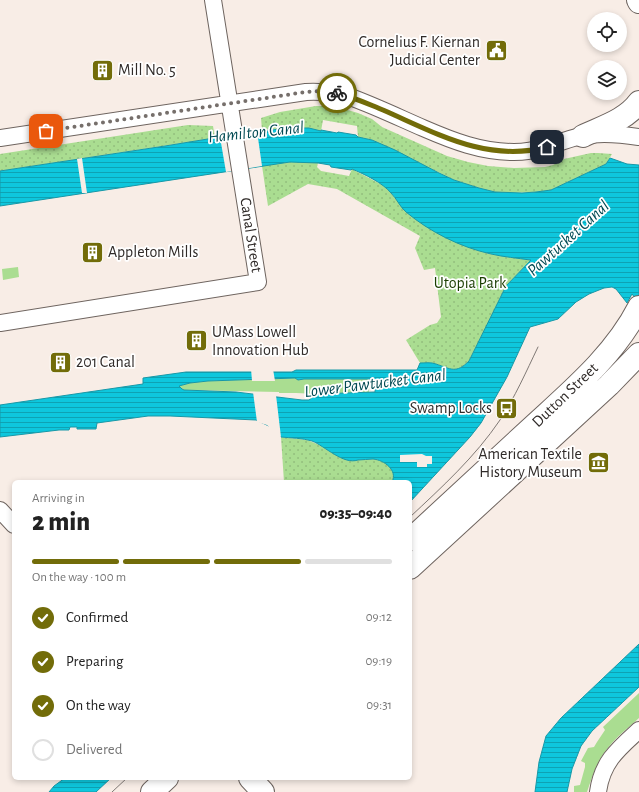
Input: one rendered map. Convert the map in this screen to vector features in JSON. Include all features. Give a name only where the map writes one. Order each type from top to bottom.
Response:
[{"type":"main road","points":[[583,136],[624,116],[639,102]]},
{"type":"main road","name":"Dutton Street","points":[[412,538],[593,370],[624,331],[639,307]]},
{"type":"main road","name":"Dutton Street","points":[[412,566],[609,385],[639,354]]},
{"type":"main road","points":[[152,792],[165,780]]},
{"type":"main road","points":[[252,780],[263,792]]},
{"type":"street","name":"Canal Street","points":[[0,324],[258,282],[213,0]]},
{"type":"street","points":[[0,138],[306,92],[323,91],[338,93],[361,101],[456,142],[482,149],[504,152],[521,152],[539,149],[583,136],[610,134],[639,137]]},
{"type":"street","points":[[0,510],[12,523]]},
{"type":"street","points":[[598,792],[599,783],[606,765],[616,750],[639,730]]},
{"type":"green space","points":[[316,106],[337,107],[358,113],[372,119],[382,127],[447,156],[488,166],[514,168],[545,167],[553,165],[564,159],[591,153],[612,154],[606,164],[551,190],[509,193],[495,192],[454,180],[372,140],[358,137],[357,126],[323,120],[321,131],[292,128],[262,130],[261,118],[280,112]]},
{"type":"green space","points":[[188,125],[213,126],[215,138],[0,171],[0,154]]},
{"type":"green space","name":"Utopia Park","points":[[300,161],[318,163],[317,167],[321,171],[349,176],[352,169],[386,187],[396,199],[446,238],[490,254],[531,260],[506,286],[469,361],[457,369],[450,369],[432,363],[420,363],[406,340],[430,325],[437,323],[441,317],[435,268],[424,270],[415,248],[420,236],[337,189],[308,184],[268,206],[262,166]]},
{"type":"green space","points":[[18,267],[19,277],[3,280],[2,269]]},
{"type":"green space","points":[[295,378],[299,380],[369,379],[369,392],[317,394],[184,390],[179,386],[208,381]]},
{"type":"green space","points":[[281,437],[307,440],[357,460],[375,459],[385,462],[392,469],[394,474],[394,480],[284,480]]},
{"type":"green space","points":[[639,693],[639,718],[614,740],[603,754],[595,769],[587,792],[574,792],[574,786],[580,785],[585,767],[585,763],[581,761],[588,748],[594,747],[605,730],[603,727]]},
{"type":"water","points":[[309,128],[356,135],[395,150],[454,180],[495,192],[522,193],[551,190],[606,164],[610,158],[627,164],[639,165],[639,303],[632,294],[627,303],[616,289],[612,287],[604,288],[589,294],[576,302],[558,319],[530,327],[507,377],[481,423],[412,500],[412,480],[392,480],[392,470],[381,461],[373,459],[352,461],[346,460],[312,441],[281,437],[273,428],[256,420],[148,416],[97,423],[96,429],[77,429],[77,427],[70,427],[69,430],[0,437],[0,405],[143,384],[143,378],[186,372],[417,370],[420,363],[434,363],[457,369],[469,361],[506,286],[531,260],[479,251],[446,238],[425,226],[406,212],[388,189],[368,176],[352,169],[331,167],[330,165],[318,163],[290,162],[0,206],[0,171],[235,134],[257,133],[278,129]],"holes":[[[375,379],[375,392],[317,394],[309,400],[302,400],[236,392],[184,390],[179,386],[208,381]]]},
{"type":"water","points":[[639,644],[639,687],[592,731],[581,746],[572,769],[567,792],[535,792],[539,762],[546,736],[561,718]]},
{"type":"water","points":[[62,780],[109,780],[96,792],[49,792]]},
{"type":"pier","points":[[257,131],[262,166],[226,172],[220,137]]},
{"type":"pier","points":[[82,158],[87,193],[82,193],[77,159]]},
{"type":"pier","points":[[251,369],[273,369],[275,381],[252,381]]},
{"type":"pier","points":[[253,392],[276,395],[281,437],[267,425],[257,422]]},
{"type":"pier","points":[[422,454],[432,456],[432,464],[427,464],[427,467],[417,467],[417,462],[400,462],[400,455]]},
{"type":"tram line","points":[[412,515],[458,471],[490,434],[511,402],[538,347]]},
{"type":"tram line","points":[[112,792],[125,780]]},
{"type":"way so far","points":[[46,131],[306,92],[323,91],[337,93]]},
{"type":"place","name":"Cornelius F. Kiernan Judicial Center","points":[[496,51]]},
{"type":"place","name":"Mill No. 5","points":[[103,70]]},
{"type":"place","name":"Appleton Mills","points":[[92,252]]},
{"type":"place","name":"UMass Lowell Innovation Hub","points":[[197,341]]},
{"type":"place","name":"201 Canal","points":[[60,362]]},
{"type":"place","name":"Swamp Locks","points":[[507,408]]},
{"type":"place","name":"American Textile History Museum","points":[[598,463]]},
{"type":"route","points":[[337,93],[361,101],[468,146],[504,152],[521,152],[547,147]]},
{"type":"water label","name":"Hamilton Canal","points":[[256,132]]},
{"type":"water label","name":"Pawtucket Canal","points":[[568,238]]},
{"type":"water label","name":"Lower Pawtucket Canal","points":[[375,383]]}]
